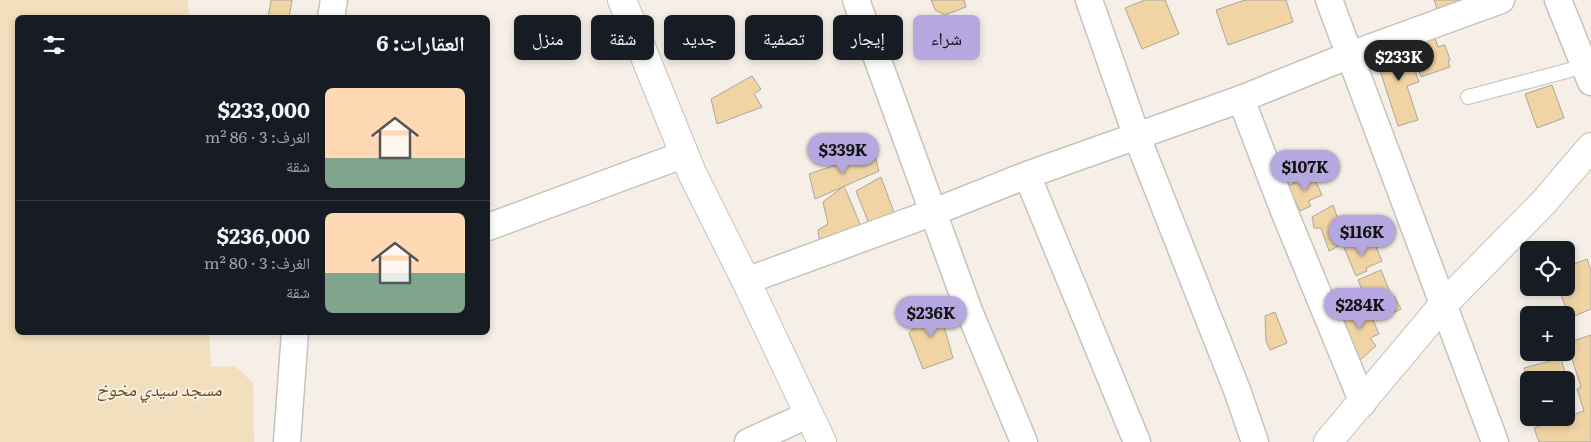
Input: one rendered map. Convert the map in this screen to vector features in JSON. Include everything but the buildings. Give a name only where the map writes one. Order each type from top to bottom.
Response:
[{"type":"main road","points":[[622,0],[692,173],[746,281],[822,442]]},
{"type":"main road","points":[[1328,442],[1444,305],[1544,202],[1591,147]]},
{"type":"street","points":[[332,15],[334,0]]},
{"type":"street","points":[[856,0],[969,311],[1024,442]]},
{"type":"street","points":[[1089,0],[1137,136],[1228,365],[1255,442]]},
{"type":"street","points":[[1329,0],[1495,442]]},
{"type":"street","points":[[746,281],[934,212],[1027,175],[1241,99],[1350,55],[1501,0]]},
{"type":"street","points":[[1558,0],[1588,74]]},
{"type":"street","points":[[1241,99],[1362,403]]},
{"type":"street","points":[[490,226],[685,154]]},
{"type":"street","points":[[1027,175],[1137,442]]},
{"type":"street","points":[[287,442],[295,335]]},
{"type":"street","points":[[748,442],[808,415]]},
{"type":"lane","points":[[1468,97],[1588,74]]},
{"type":"green space","name":"مسجد سيدي مخوخ","points":[[0,0],[188,0],[189,15],[15,15],[15,335],[209,335],[211,367],[235,366],[253,383],[254,442],[0,442]]}]
